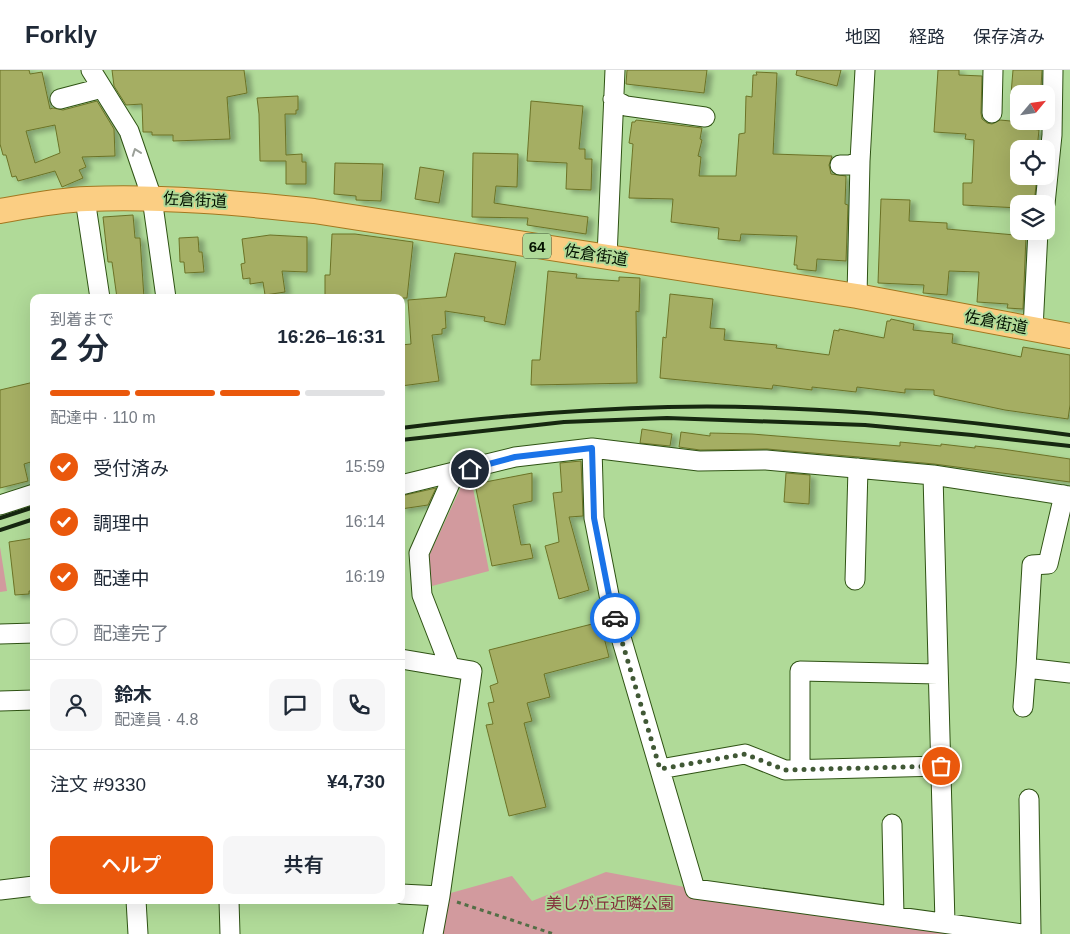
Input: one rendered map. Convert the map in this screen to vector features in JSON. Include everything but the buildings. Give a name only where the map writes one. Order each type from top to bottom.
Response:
[{"type":"main road","name":"佐倉街道","points":[[0,211],[85,199],[152,198],[230,202],[314,211],[857,296],[1070,336]]},
{"type":"street","points":[[91,70],[129,131],[152,198],[165,294]]},
{"type":"street","points":[[607,257],[615,70]]},
{"type":"street","points":[[857,296],[860,161],[865,70]]},
{"type":"street","points":[[992,113],[993,70]]},
{"type":"street","points":[[1045,195],[1052,135],[1053,70]]},
{"type":"street","points":[[60,99],[102,88]]},
{"type":"street","points":[[613,99],[626,106],[705,117]]},
{"type":"street","points":[[840,165],[850,165],[860,161]]},
{"type":"street","points":[[85,199],[99,294]]},
{"type":"street","points":[[1033,329],[1038,240]]},
{"type":"street","points":[[592,448],[594,518],[610,600],[695,889],[1022,934]]},
{"type":"street","points":[[405,484],[515,457],[592,448],[699,462],[766,460],[933,475],[1067,496],[1048,564],[1032,565],[1023,707]]},
{"type":"street","points":[[855,580],[858,468]]},
{"type":"street","points":[[450,667],[422,595],[419,552],[455,472]]},
{"type":"street","points":[[933,475],[946,923]]},
{"type":"street","points":[[0,505],[30,495]]},
{"type":"street","points":[[0,634],[30,633]]},
{"type":"street","points":[[405,660],[472,671],[433,934]]},
{"type":"street","points":[[1026,668],[1070,673]]},
{"type":"street","points":[[800,769],[800,671],[938,674]]},
{"type":"street","points":[[0,701],[30,700]]},
{"type":"street","points":[[660,769],[745,754],[785,770],[941,766]]},
{"type":"street","points":[[1029,800],[1031,934]]},
{"type":"street","points":[[892,824],[894,916]]},
{"type":"street","points":[[0,890],[30,886]]},
{"type":"street","points":[[405,894],[440,896]]},
{"type":"street","points":[[136,904],[138,934]]},
{"type":"street","points":[[229,904],[230,934]]},
{"type":"path","points":[[440,896],[554,934]]},
{"type":"green space","points":[[472,483],[489,571],[432,586],[427,560],[462,485]]},
{"type":"green space","points":[[0,547],[7,591],[0,592]]},
{"type":"green space","name":"美しが丘近隣公園","points":[[606,872],[695,889],[1022,934],[433,934],[440,896],[512,876],[532,901]]},
{"type":"railway","points":[[405,428],[568,412],[635,408],[719,407],[870,413],[1070,435]]},
{"type":"railway","points":[[405,440],[564,422],[667,418],[865,425],[1070,446]]},
{"type":"railway","points":[[0,518],[30,508]]},
{"type":"railway","points":[[0,530],[30,520]]},
{"type":"way so far","points":[[615,618],[660,769],[745,754],[785,770],[941,766]]},
{"type":"route","points":[[470,469],[515,457],[592,448],[594,518],[615,618]]}]
